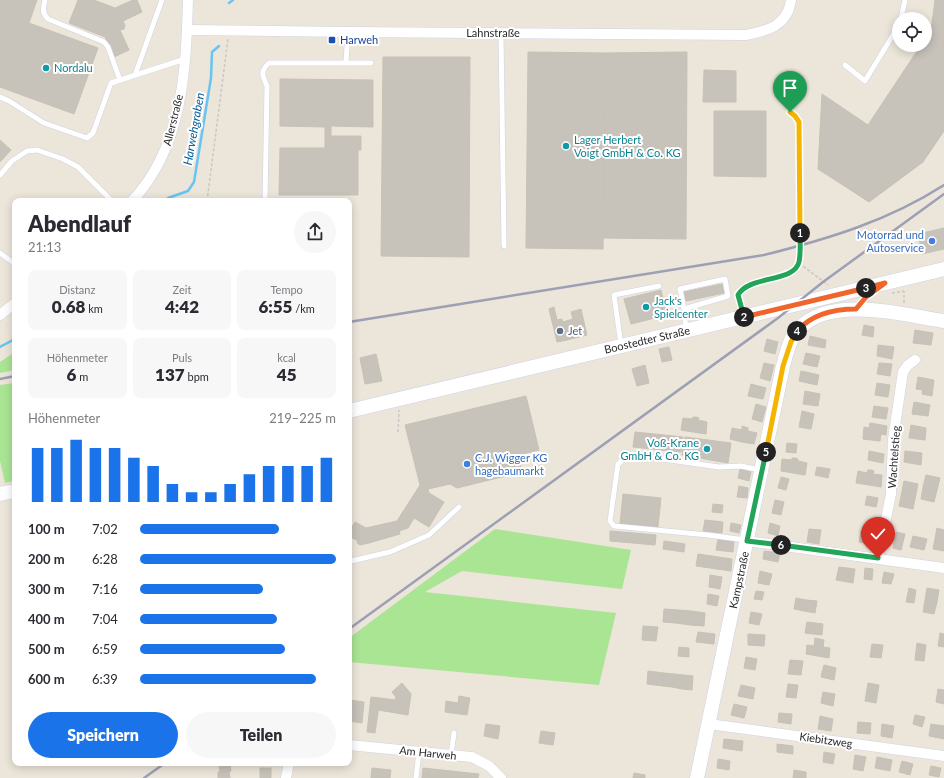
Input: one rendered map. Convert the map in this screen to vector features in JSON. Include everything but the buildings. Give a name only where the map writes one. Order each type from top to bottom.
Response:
[{"type":"street","name":"Allerstraße","points":[[134,198],[157,169],[170,140],[178,108],[187,30],[188,0]]},
{"type":"street","name":"Lahnstraße","points":[[187,30],[746,35],[773,28],[781,22],[790,5]]},
{"type":"street","name":"Boostedter Straße","points":[[352,410],[944,269]]},
{"type":"street","points":[[0,315],[12,305]]},
{"type":"street","name":"Kampstraße","points":[[697,778],[787,351],[794,335],[810,320],[833,311],[856,309]]},
{"type":"street","points":[[856,309],[944,322]]},
{"type":"street","name":"Wachtelstieg","points":[[878,558],[891,494],[893,439],[903,372],[908,365],[915,360]]},
{"type":"street","points":[[0,494],[12,492]]},
{"type":"street","points":[[747,541],[944,568]]},
{"type":"street","name":"Kiebitzweg","points":[[709,724],[944,756]]},
{"type":"street","name":"Am Harweh","points":[[352,745],[472,757],[489,766],[500,778]]},
{"type":"street","points":[[286,778],[288,766]]},
{"type":"lane","points":[[46,0],[43,8],[44,14],[48,19],[104,42],[108,47],[120,80]]},
{"type":"lane","points":[[135,75],[162,0]]},
{"type":"lane","points":[[902,12],[905,0]]},
{"type":"lane","points":[[346,62],[348,32]]},
{"type":"lane","points":[[501,34],[504,246]]},
{"type":"lane","points":[[845,65],[865,81],[892,37]]},
{"type":"lane","points":[[0,97],[44,123],[87,138],[93,133],[111,83],[184,60]]},
{"type":"lane","points":[[265,198],[267,86],[262,75],[264,68],[269,63],[371,63]]},
{"type":"lane","points":[[0,175],[12,162],[28,151],[37,150],[63,159],[78,167],[109,198]]},
{"type":"lane","points":[[0,252],[12,262]]},
{"type":"lane","points":[[684,309],[728,296],[725,279],[680,289],[686,331]]},
{"type":"lane","points":[[856,309],[866,297],[885,283]]},
{"type":"lane","points":[[621,346],[614,295],[659,286]]},
{"type":"lane","points":[[747,541],[708,535],[614,526],[610,521],[618,464],[625,458],[634,455],[719,467],[741,466],[762,471]]},
{"type":"lane","points":[[352,561],[390,552],[429,535],[459,507]]},
{"type":"lane","points":[[451,755],[454,733]]},
{"type":"lane","points":[[416,778],[419,752]]},
{"type":"path","points":[[207,198],[229,31]]},
{"type":"path","points":[[744,317],[738,295],[740,290],[748,285],[791,272],[799,263],[799,122],[790,112]]},
{"type":"path","points":[[799,263],[830,287]]},
{"type":"path","points":[[398,432],[399,406]]},
{"type":"green space","points":[[12,354],[12,371],[0,373],[0,362]]},
{"type":"green space","points":[[12,383],[12,481],[5,483],[0,461],[0,385]]},
{"type":"green space","points":[[495,529],[631,550],[622,589],[462,571],[425,592],[616,613],[599,685],[352,662],[352,636]]},
{"type":"waterway","name":"Harwehgraben","points":[[229,3],[233,0]]},
{"type":"waterway","name":"Harwehgraben","points":[[168,198],[188,191],[194,182],[211,78],[212,52],[219,46]]},
{"type":"waterway","name":"Harwehgraben","points":[[0,347],[12,341]]},
{"type":"railway","points":[[352,322],[764,255],[857,228],[901,209],[944,185]]},
{"type":"railway","points":[[352,627],[778,318],[823,282],[944,194]]},
{"type":"railway","points":[[0,379],[12,377]]},
{"type":"railway","points":[[144,778],[161,766]]},
{"type":"place","name":"Harweh","points":[[332,40]]},
{"type":"place","name":"Nordalu","points":[[46,68]]},
{"type":"place","name":"Lager Herbert Voigt GmbH & Co. KG","points":[[566,146]]},
{"type":"place","name":"Motorrad und Autoservice","points":[[932,241]]},
{"type":"place","name":"Jack's Spielcenter","points":[[646,307]]},
{"type":"place","name":"Jet","points":[[560,331]]},
{"type":"place","name":"Voß-Krane GmbH & Co. KG","points":[[707,449]]},
{"type":"place","name":"C.J. Wigger KG hagebaumarkt","points":[[467,464]]},
{"type":"route","points":[[790,112],[799,122],[799,263],[791,272],[748,285],[740,290],[738,295],[744,317],[885,283],[866,297],[856,309],[837,310],[816,316],[794,335],[787,351],[783,366],[747,541],[878,558]]}]
